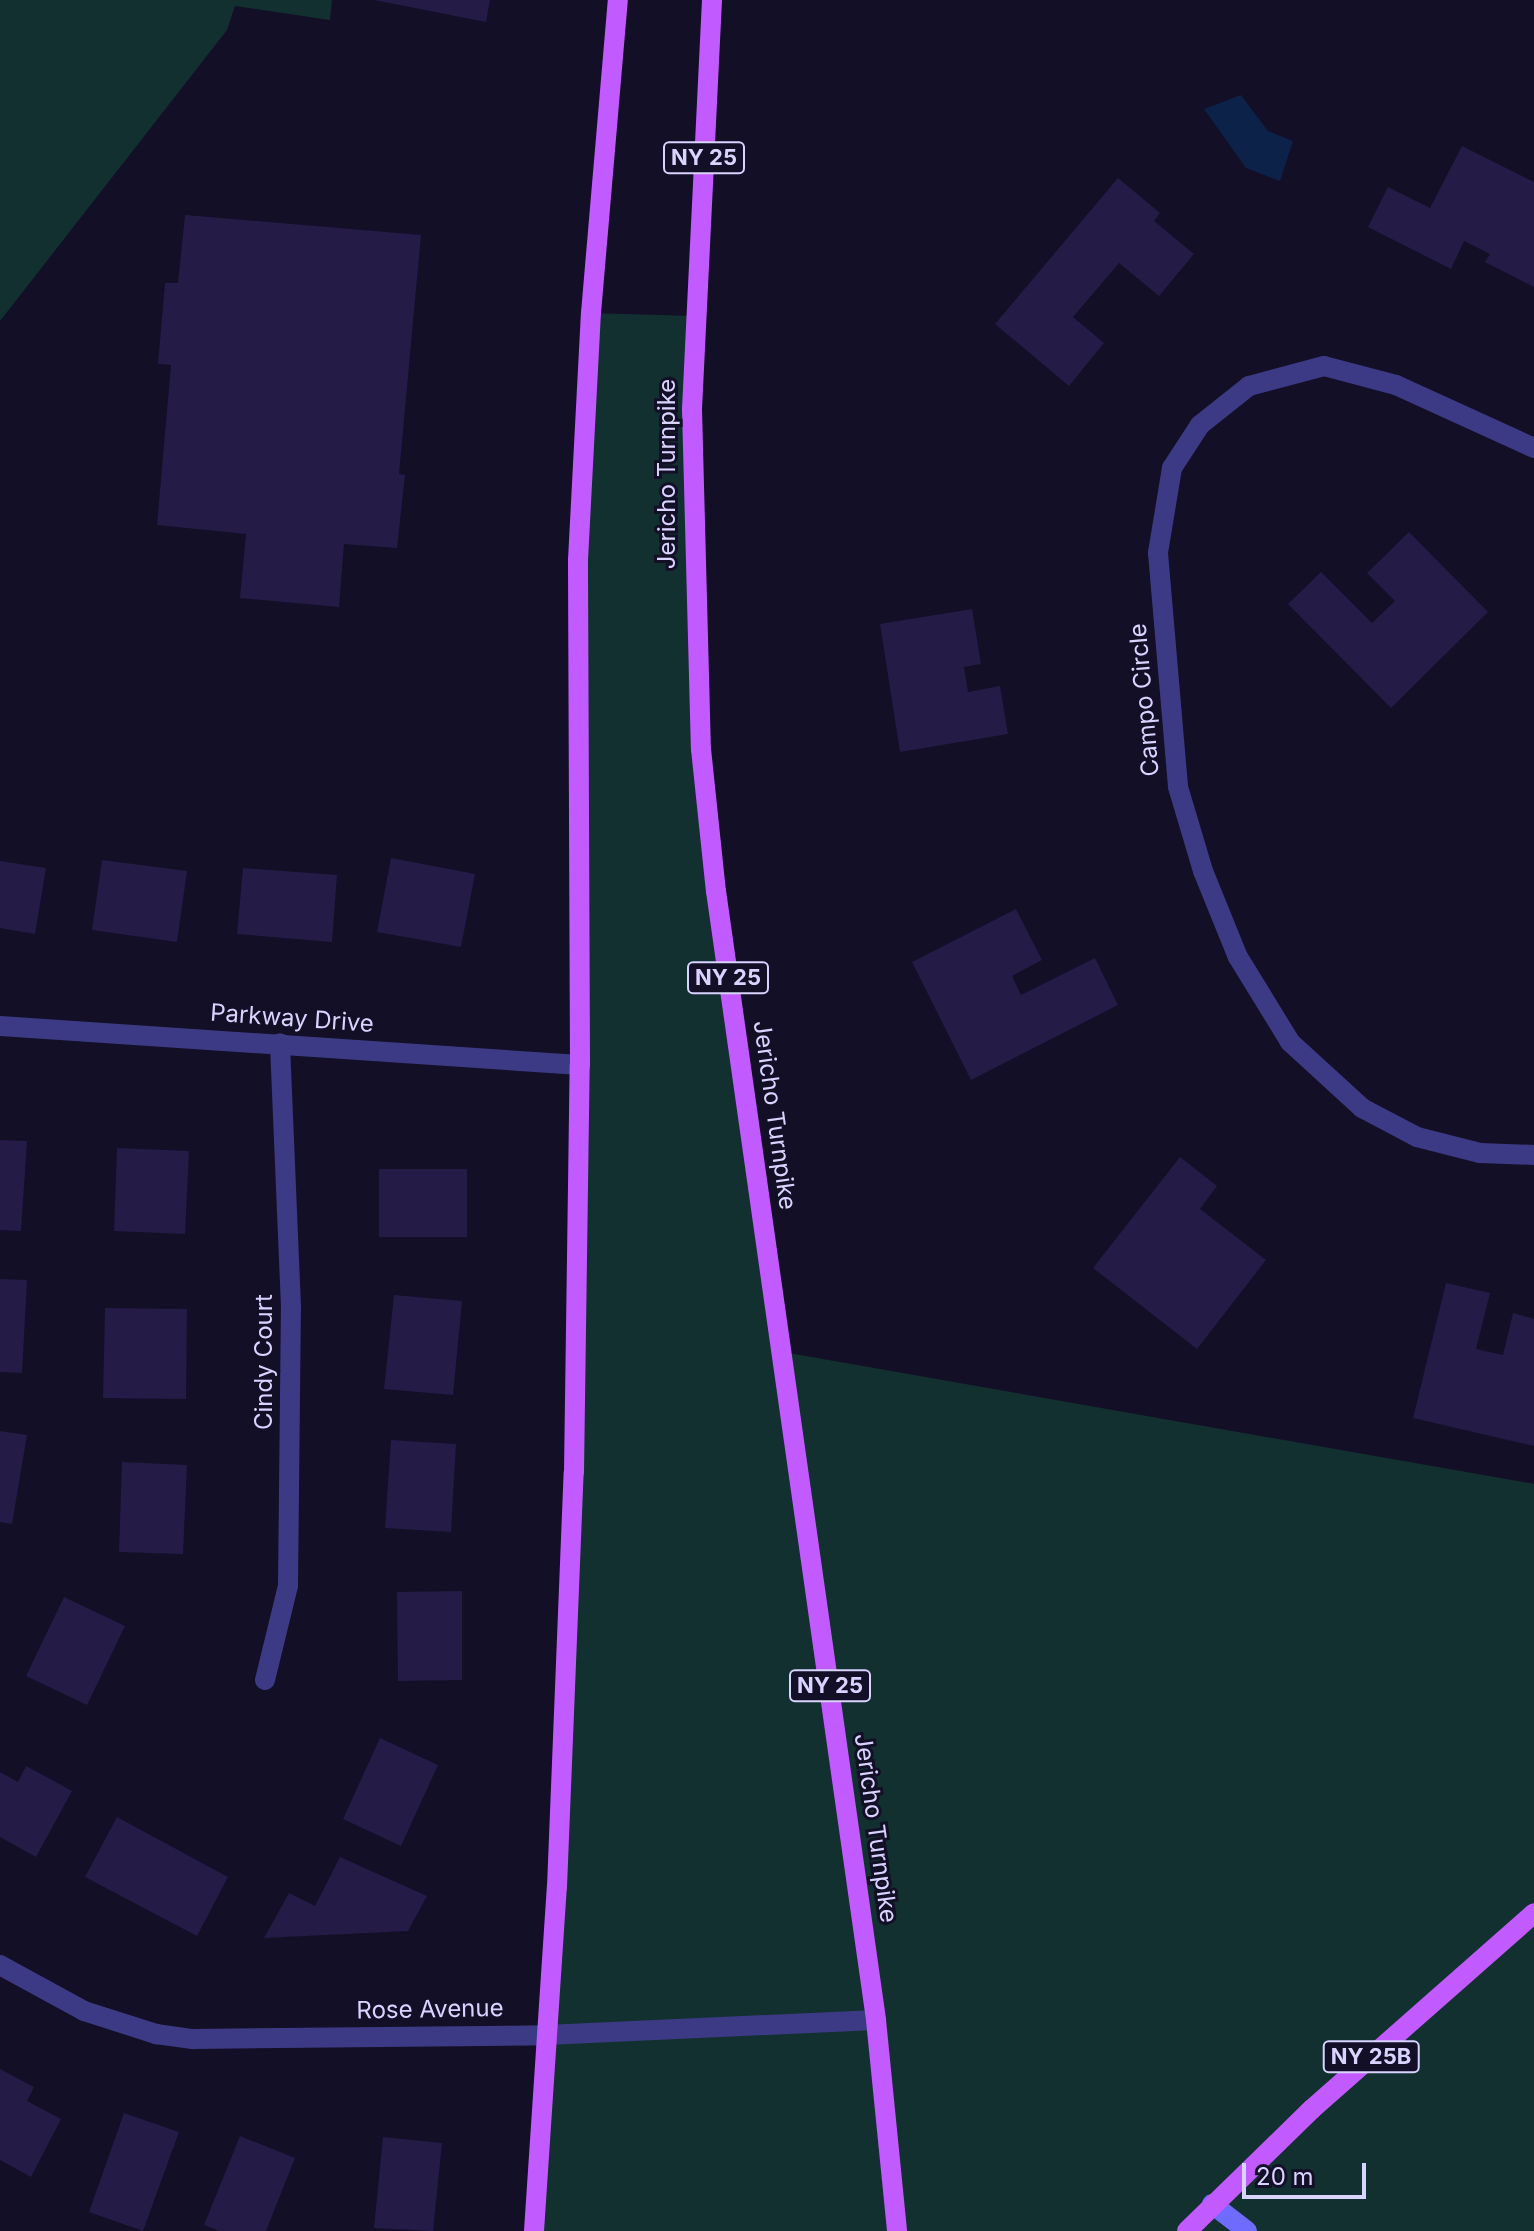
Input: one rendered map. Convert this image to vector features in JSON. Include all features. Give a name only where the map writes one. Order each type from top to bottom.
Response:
[{"type":"main road","points":[[534,2231],[565,1735],[580,1065],[578,560],[591,313],[618,0]]},
{"type":"main road","name":"Jericho Turnpike","points":[[712,0],[692,409],[701,749],[716,891],[876,2020],[897,2231]]},
{"type":"main road","name":"NY 25B","points":[[1187,2231],[1212,2204],[1534,1913]]},
{"type":"street","name":"Campo Circle","points":[[1534,448],[1396,385],[1324,366],[1249,386],[1200,425],[1172,468],[1158,553],[1178,787],[1203,871],[1238,957],[1290,1042],[1362,1108],[1417,1137],[1480,1153],[1534,1155]]},
{"type":"street","name":"Parkway Drive","points":[[0,1026],[580,1065]]},
{"type":"street","name":"Cindy Court","points":[[265,1680],[288,1586],[291,1307],[280,1043]]},
{"type":"street","name":"Rose Avenue","points":[[0,1965],[84,2011],[156,2034],[193,2039],[546,2035],[876,2020]]},
{"type":"street","points":[[1212,2204],[1247,2231]]},
{"type":"green space","points":[[0,0],[332,0],[330,20],[235,6],[227,30],[0,321]]},
{"type":"green space","points":[[591,313],[695,316],[701,749],[783,1352],[1534,1484],[1534,2231],[534,2231],[557,1887]]},
{"type":"water","points":[[1241,95],[1268,131],[1293,141],[1280,181],[1246,168],[1204,109]]},
{"type":"building","points":[[374,0],[490,0],[486,22]]},
{"type":"building","points":[[1462,146],[1534,182],[1534,287],[1485,262],[1490,254],[1464,241],[1451,269],[1368,227],[1388,187],[1430,208]]},
{"type":"building","points":[[1118,178],[1160,213],[1154,221],[1194,254],[1159,296],[1119,263],[1073,317],[1104,343],[1069,386],[995,324]]},
{"type":"building","points":[[185,215],[421,235],[399,474],[405,475],[397,548],[344,544],[339,607],[240,598],[246,534],[157,525],[171,365],[158,364],[165,283],[178,283]]},
{"type":"building","points":[[1409,532],[1488,612],[1391,708],[1288,604],[1321,572],[1372,623],[1395,601],[1367,573]]},
{"type":"building","points":[[972,609],[981,664],[964,667],[968,692],[1000,686],[1008,734],[900,752],[880,624]]},
{"type":"building","points":[[391,858],[475,874],[461,947],[377,932]]},
{"type":"building","points":[[102,860],[187,871],[177,942],[92,930]]},
{"type":"building","points":[[0,861],[46,868],[35,934],[0,928]]},
{"type":"building","points":[[243,868],[337,875],[332,942],[237,934]]},
{"type":"building","points":[[1016,909],[1042,960],[1012,976],[1021,995],[1095,958],[1118,1005],[971,1080],[912,962]]},
{"type":"building","points":[[0,1140],[27,1141],[21,1231],[0,1230]]},
{"type":"building","points":[[117,1148],[189,1151],[185,1234],[114,1231]]},
{"type":"building","points":[[1180,1157],[1217,1186],[1200,1209],[1266,1260],[1197,1349],[1093,1268]]},
{"type":"building","points":[[379,1169],[467,1169],[467,1237],[379,1237]]},
{"type":"building","points":[[0,1279],[27,1280],[22,1373],[0,1372]]},
{"type":"building","points":[[1446,1283],[1490,1293],[1476,1349],[1503,1355],[1513,1313],[1534,1319],[1534,1446],[1413,1418]]},
{"type":"building","points":[[394,1295],[462,1301],[453,1395],[384,1389]]},
{"type":"building","points":[[105,1308],[187,1309],[186,1399],[103,1398]]},
{"type":"building","points":[[0,1431],[27,1435],[12,1524],[0,1522]]},
{"type":"building","points":[[391,1440],[456,1444],[451,1532],[385,1528]]},
{"type":"building","points":[[122,1462],[187,1465],[183,1554],[119,1552]]},
{"type":"building","points":[[462,1591],[462,1680],[398,1681],[397,1592]]},
{"type":"building","points":[[64,1597],[125,1626],[87,1705],[26,1676]]},
{"type":"building","points":[[380,1738],[438,1765],[401,1846],[343,1819]]},
{"type":"building","points":[[26,1766],[72,1791],[36,1857],[0,1837],[0,1772],[18,1782]]},
{"type":"building","points":[[117,1817],[228,1877],[197,1936],[85,1877]]},
{"type":"building","points":[[340,1857],[427,1896],[408,1931],[264,1938],[289,1893],[315,1906]]},
{"type":"building","points":[[0,2069],[34,2087],[27,2101],[61,2119],[31,2177],[0,2160]]},
{"type":"building","points":[[124,2113],[179,2132],[143,2231],[89,2212]]},
{"type":"building","points":[[240,2136],[295,2158],[266,2231],[220,2231],[204,2225]]},
{"type":"building","points":[[383,2137],[442,2143],[433,2231],[374,2228]]}]
